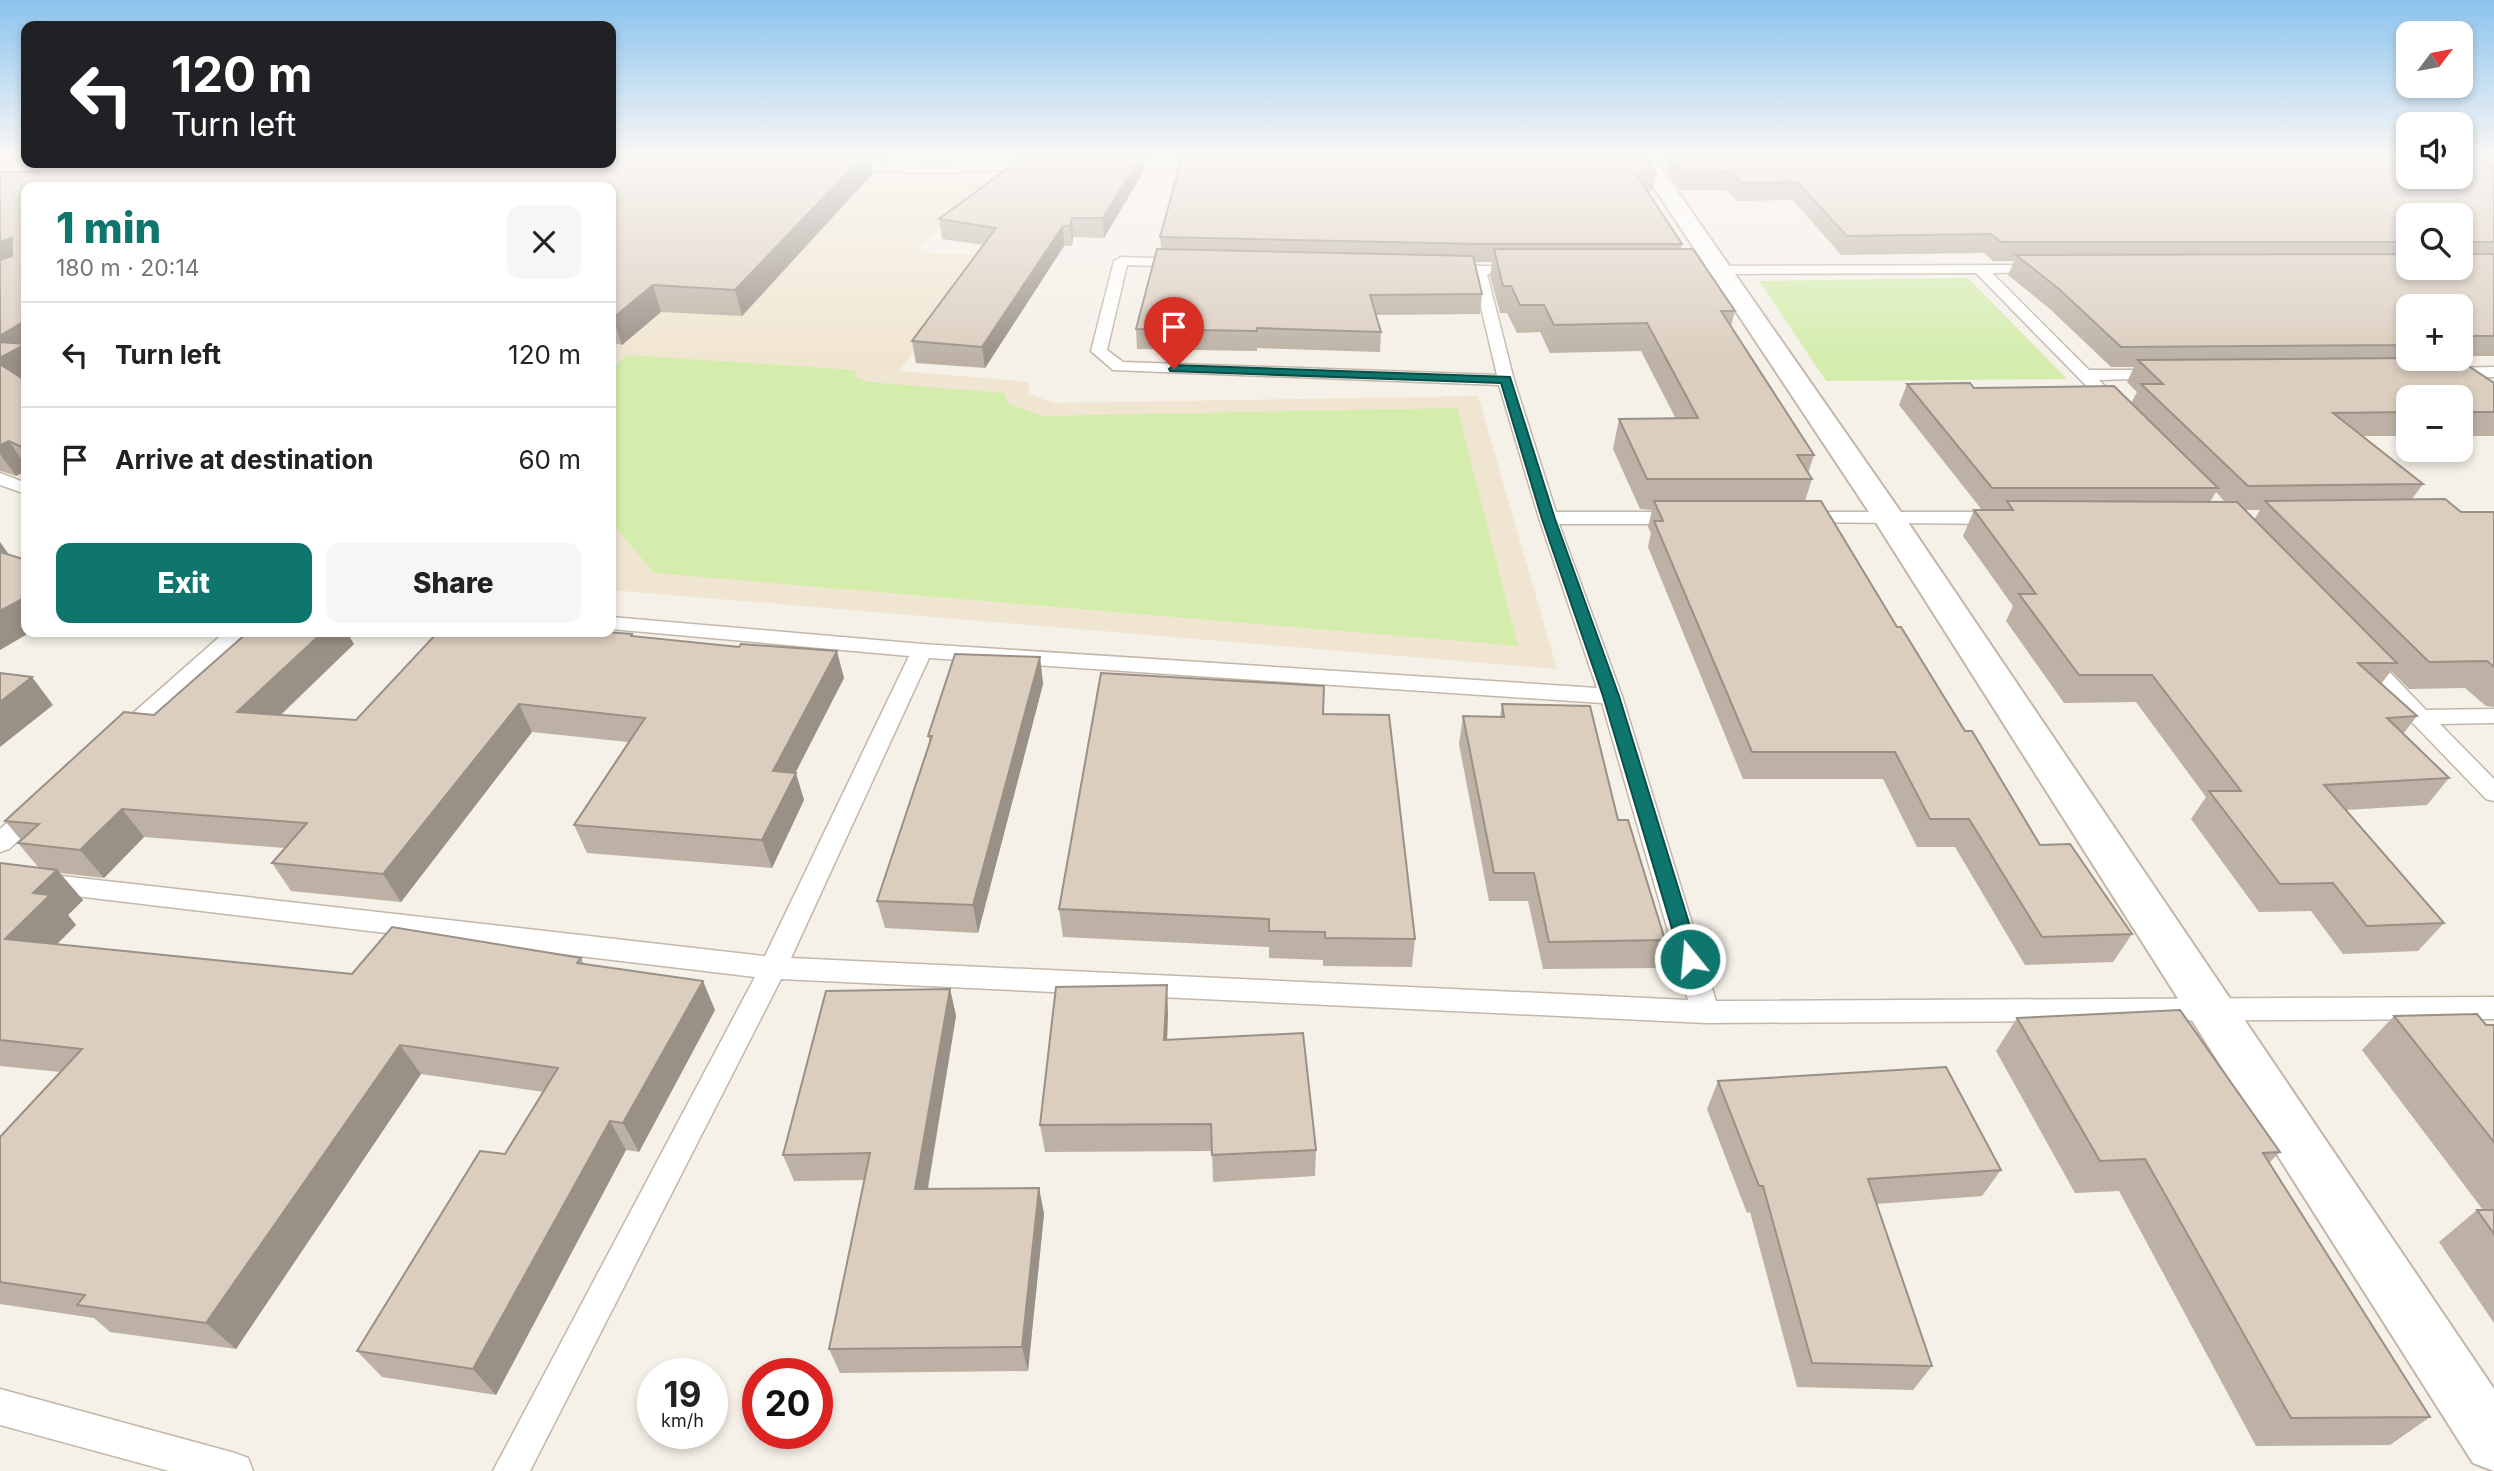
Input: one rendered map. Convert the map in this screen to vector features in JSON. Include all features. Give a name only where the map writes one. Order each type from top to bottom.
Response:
[{"type":"street","points":[[1691,223],[2214,1010],[2494,1442]]},
{"type":"lane","points":[[1204,263],[1121,261],[1099,351],[1119,367],[1506,380]]},
{"type":"lane","points":[[1424,268],[1533,270]]},
{"type":"lane","points":[[1980,269],[2133,423]]},
{"type":"lane","points":[[1656,270],[2063,269]]},
{"type":"lane","points":[[1479,270],[1506,380],[1548,519],[1611,696],[1706,1012]]},
{"type":"lane","points":[[2426,373],[2494,372]]},
{"type":"lane","points":[[2085,375],[2181,374]]},
{"type":"lane","points":[[0,478],[21,487]]},
{"type":"lane","points":[[1548,519],[1698,518]]},
{"type":"lane","points":[[1780,518],[2025,518]]},
{"type":"lane","points":[[616,623],[922,651],[1611,696]]},
{"type":"lane","points":[[103,751],[231,637]]},
{"type":"lane","points":[[2353,648],[2494,793]]},
{"type":"lane","points":[[511,1471],[773,968],[922,651]]},
{"type":"lane","points":[[2420,717],[2494,716]]},
{"type":"lane","points":[[0,843],[52,797]]},
{"type":"lane","points":[[0,878],[773,968],[1706,1012],[2494,1008]]},
{"type":"lane","points":[[0,1407],[235,1471]]},
{"type":"shaded area","points":[[616,223],[947,223],[917,253],[985,255],[899,371],[1029,382],[1029,394],[1053,403],[1478,396],[1557,669],[616,590]]},
{"type":"green space","points":[[1968,278],[2067,379],[1826,381],[1759,281]]},
{"type":"green space","points":[[627,355],[856,370],[855,376],[868,382],[1004,393],[1007,403],[1042,416],[1457,408],[1518,646],[654,573],[616,528],[616,365]]},
{"type":"building","points":[[0,223],[21,223],[21,323],[0,336],[0,260],[12,256],[12,238],[0,242]]},
{"type":"building","points":[[616,223],[799,223],[735,290],[653,285],[616,316]]},
{"type":"building","points":[[962,223],[1071,223],[1070,226],[1063,226],[982,347],[912,341],[996,228]]},
{"type":"building","points":[[1164,223],[1668,223],[1682,244],[1481,244],[1160,237]]},
{"type":"building","points":[[1835,223],[2396,223],[2396,242],[2001,242],[1991,234],[1847,236]]},
{"type":"building","points":[[2473,223],[2494,223],[2494,242],[2473,242]]},
{"type":"building","points":[[1157,249],[1473,256],[1482,294],[1370,295],[1381,332],[1257,328],[1257,331],[1136,329]]},
{"type":"building","points":[[1494,249],[1693,249],[1735,311],[1721,311],[1814,455],[1797,455],[1812,479],[1647,479],[1619,419],[1698,418],[1647,323],[1554,325],[1544,305],[1520,305],[1511,286],[1503,286]]},
{"type":"building","points":[[2396,254],[2396,280],[2473,280],[2473,254],[2494,254],[2494,336],[2473,336],[2473,294],[2396,294],[2396,345],[2121,347],[2059,289],[2016,255]]},
{"type":"building","points":[[0,342],[21,344],[21,347],[0,358]]},
{"type":"building","points":[[2396,358],[2396,371],[2473,369],[2494,383],[2494,412],[2473,412],[2473,385],[2396,385],[2396,412],[2333,413],[2423,484],[2248,486],[2141,384],[2163,384],[2138,360]]},
{"type":"building","points":[[0,364],[21,378],[21,447],[9,441],[0,445]]},
{"type":"building","points":[[1970,383],[1974,388],[2114,386],[2218,488],[1992,488],[1907,384]]},
{"type":"building","points":[[2445,499],[2461,512],[2494,512],[2494,667],[2487,661],[2429,662],[2265,501]]},
{"type":"building","points":[[1654,501],[1821,501],[1897,627],[1901,627],[1965,731],[1972,731],[2040,845],[2070,844],[2132,934],[2042,937],[1969,819],[1930,819],[1895,752],[1752,752],[1654,521],[1663,521]]},
{"type":"building","points":[[2007,501],[2237,502],[2397,663],[2358,663],[2417,716],[2387,718],[2449,778],[2324,785],[2444,923],[2367,926],[2333,883],[2280,884],[2209,791],[2241,791],[2152,675],[2079,675],[2019,594],[2036,594],[1974,510],[2013,510]]},
{"type":"building","points":[[0,552],[21,558],[21,600],[0,611]]},
{"type":"building","points":[[616,633],[739,647],[741,644],[837,651],[773,771],[796,773],[762,840],[574,825],[645,718],[519,704],[383,874],[272,863],[307,823],[122,809],[80,850],[18,843],[39,824],[5,821],[124,712],[154,715],[242,637],[318,637],[237,712],[356,720],[433,637],[616,637]]},
{"type":"building","points":[[955,654],[1040,657],[973,905],[877,901],[932,736],[928,736]]},
{"type":"building","points":[[0,673],[32,677],[0,702]]},
{"type":"building","points":[[1101,673],[1324,686],[1323,714],[1389,715],[1415,939],[1325,938],[1325,932],[1269,931],[1269,919],[1059,909]]},
{"type":"building","points":[[1502,704],[1590,706],[1618,820],[1628,820],[1665,940],[1549,942],[1534,873],[1494,873],[1463,716],[1504,717]]},
{"type":"building","points":[[0,863],[57,870],[33,893],[50,895],[5,939],[352,974],[392,927],[581,958],[577,963],[703,981],[623,1123],[610,1121],[473,1369],[357,1351],[480,1151],[505,1154],[558,1068],[400,1045],[206,1323],[77,1305],[85,1295],[0,1282],[0,1137],[82,1049],[0,1040]]},
{"type":"building","points":[[1167,985],[1164,1040],[1303,1033],[1316,1150],[1212,1155],[1211,1124],[1040,1125],[1056,987]]},
{"type":"building","points":[[950,989],[915,1189],[1039,1188],[1022,1347],[829,1349],[870,1153],[783,1155],[826,991]]},
{"type":"building","points":[[2180,1010],[2280,1152],[2263,1153],[2430,1417],[2291,1418],[2145,1159],[2100,1161],[2017,1018]]},
{"type":"building","points":[[2477,1014],[2486,1025],[2494,1025],[2494,1142],[2394,1016]]},
{"type":"building","points":[[1946,1067],[2001,1170],[1868,1179],[1932,1366],[1812,1363],[1763,1186],[1759,1186],[1718,1081]]},
{"type":"building","points":[[2477,1210],[2494,1210],[2494,1234]]},
{"type":"route","points":[[1174,369],[1506,380],[1548,519],[1611,696],[1690,959]]}]
